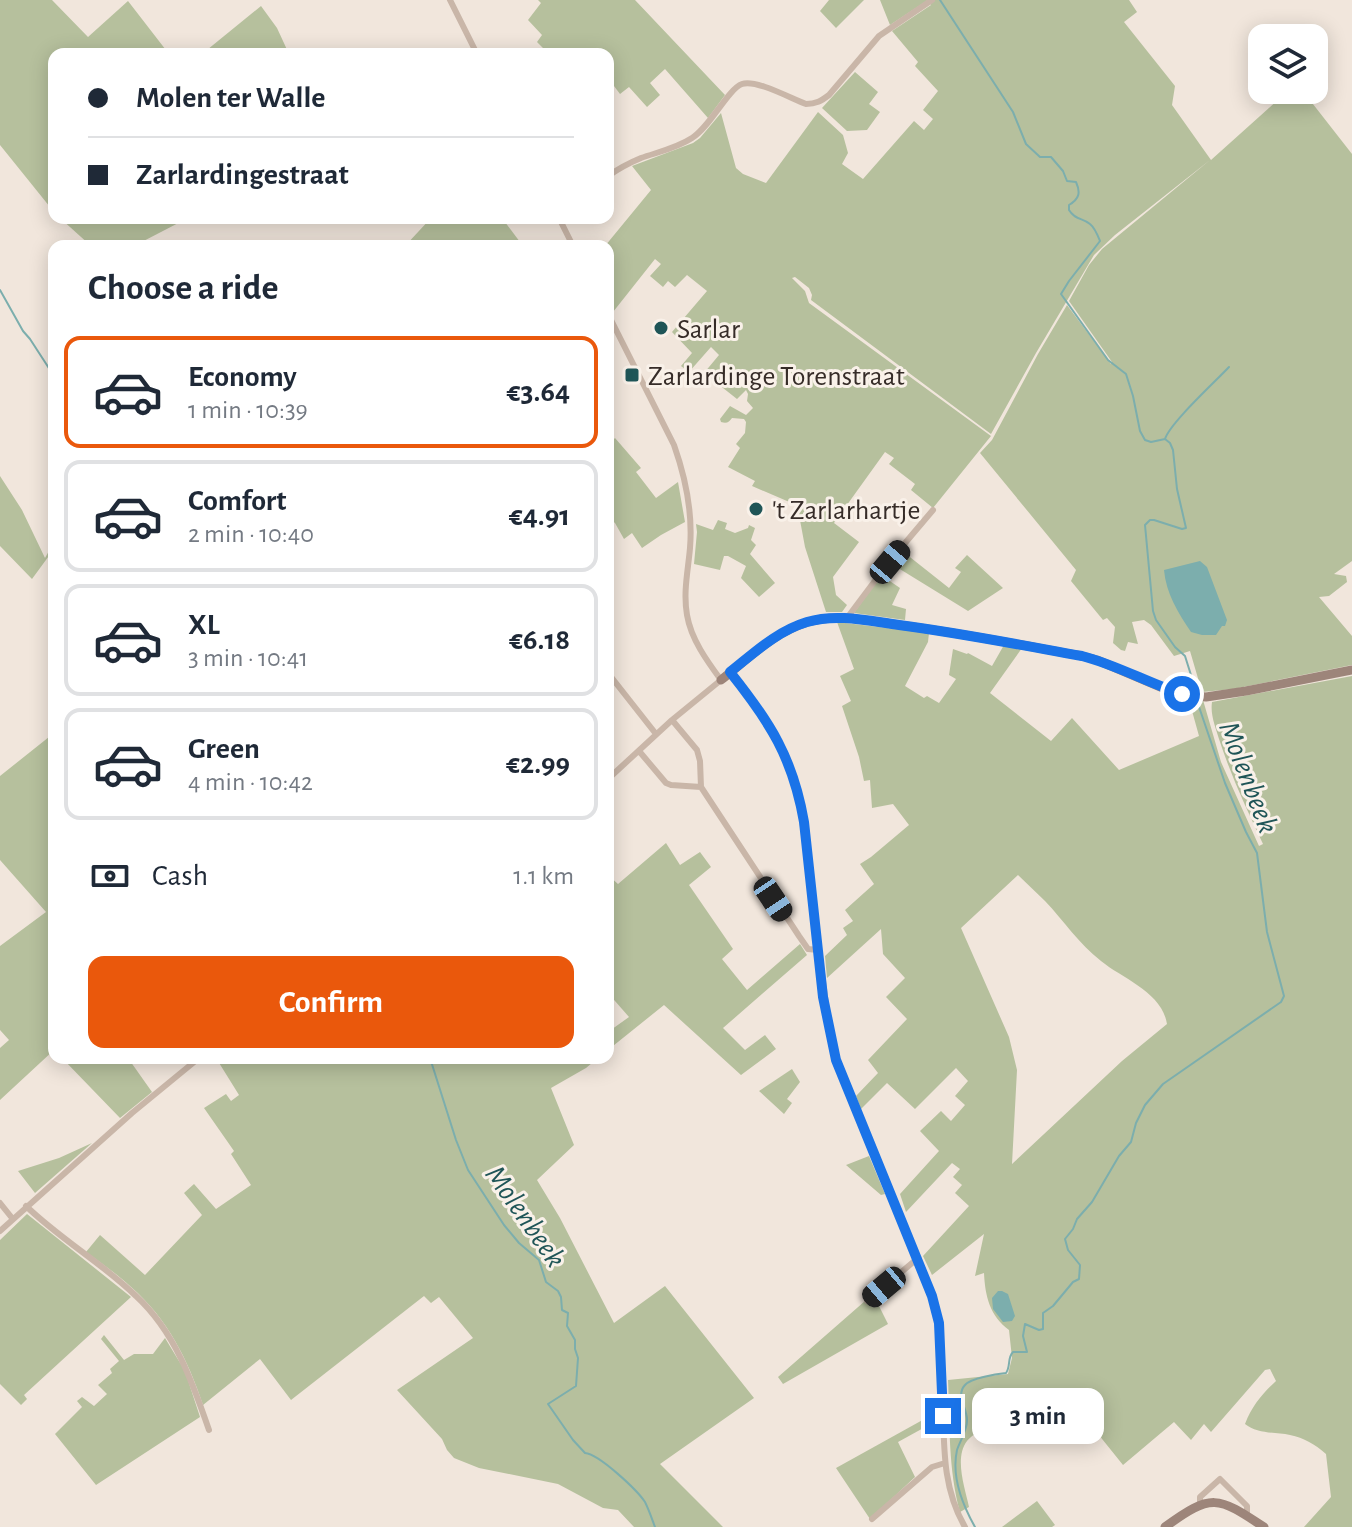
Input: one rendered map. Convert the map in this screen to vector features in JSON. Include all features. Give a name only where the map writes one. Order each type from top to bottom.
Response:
[{"type":"street","points":[[450,0],[474,48]]},
{"type":"street","points":[[614,172],[693,138],[735,88],[743,84],[752,83],[806,104],[821,101],[879,36],[932,0]]},
{"type":"street","points":[[614,326],[681,464],[691,525],[685,598],[687,618],[705,659],[721,680]]},
{"type":"street","points":[[847,618],[933,510]]},
{"type":"street","points":[[614,774],[672,720],[774,638],[819,619],[847,618],[937,630],[1082,656],[1163,688],[1198,696],[1246,691],[1352,670]]},
{"type":"street","points":[[730,672],[772,730],[795,780],[804,822],[823,997],[836,1060],[932,1296],[939,1323],[945,1463],[955,1509],[965,1527]]},
{"type":"street","points":[[614,681],[656,734]]},
{"type":"street","points":[[672,720],[697,750],[701,787],[808,949],[818,950]]},
{"type":"street","points":[[639,751],[666,783],[701,787]]},
{"type":"street","points":[[0,1231],[192,1064]]},
{"type":"street","points":[[0,1203],[12,1218]]},
{"type":"street","points":[[26,1206],[137,1296],[162,1326],[182,1358],[209,1430]]},
{"type":"street","points":[[867,1301],[918,1258]]},
{"type":"street","points":[[872,1519],[932,1467],[945,1463]]},
{"type":"street","points":[[1200,1504],[1200,1497],[1220,1479],[1247,1506],[1247,1516]]},
{"type":"street","points":[[1165,1527],[1200,1504],[1215,1502],[1228,1505],[1264,1527]]},
{"type":"green space","points":[[0,0],[52,0],[88,37],[128,1],[164,48],[48,48],[48,205],[0,145]]},
{"type":"green space","points":[[538,0],[635,0],[725,95],[708,118],[665,69],[650,83],[660,95],[647,107],[629,87],[620,94],[614,86],[614,48],[543,48],[537,42],[542,35],[528,20],[541,3]]},
{"type":"green space","points":[[829,0],[864,0],[836,28],[820,11]]},
{"type":"green space","points":[[880,0],[928,0],[890,25]]},
{"type":"green space","points":[[928,0],[1129,0],[1137,12],[1124,22],[1175,86],[1172,105],[1211,160],[1273,104],[1313,104],[1352,154],[1352,561],[1334,574],[1346,576],[1347,582],[1329,596],[1319,597],[1352,636],[1352,665],[1233,689],[1202,692],[1190,651],[1174,656],[1144,620],[1132,622],[1138,644],[1128,642],[1125,651],[1121,650],[1113,643],[1115,627],[1107,618],[1103,620],[1071,581],[1076,570],[980,453],[992,440],[1067,305],[1111,364],[1069,301],[1089,265],[1102,249],[1210,160],[1094,255],[991,434],[811,300],[809,288],[792,278],[805,291],[809,303],[991,436],[933,508],[911,490],[915,484],[889,464],[894,458],[885,452],[834,523],[859,542],[833,577],[836,595],[847,605],[842,612],[826,612],[805,547],[797,504],[752,486],[755,481],[728,467],[740,448],[736,444],[745,433],[746,422],[732,418],[725,423],[720,419],[730,406],[746,415],[753,408],[747,401],[746,390],[737,399],[704,373],[719,355],[711,347],[689,372],[681,366],[692,353],[672,332],[707,291],[687,275],[675,287],[668,281],[663,287],[650,276],[661,264],[655,259],[614,311],[614,240],[610,240],[651,190],[632,166],[693,143],[721,113],[736,168],[743,174],[766,183],[818,112],[843,135],[848,153],[842,164],[863,179],[914,121],[924,130],[933,119],[923,110],[938,91],[915,66],[918,62],[892,31],[931,5]]},
{"type":"green space","points":[[261,6],[286,48],[209,48]]},
{"type":"green space","points":[[855,72],[878,92],[869,104],[880,112],[867,130],[847,131],[822,108]]},
{"type":"green space","points":[[67,224],[176,224],[146,240],[84,240]]},
{"type":"green space","points":[[425,224],[506,224],[518,240],[411,240]]},
{"type":"green space","points":[[614,439],[641,468],[636,472],[656,498],[678,482],[685,522],[642,548],[632,533],[624,539],[614,522]]},
{"type":"green space","points":[[0,476],[22,510],[45,558],[48,553],[48,557],[32,579],[0,546]]},
{"type":"green space","points":[[718,520],[727,523],[725,529],[735,533],[749,525],[755,528],[751,540],[756,545],[750,554],[775,583],[759,597],[741,578],[746,566],[728,556],[724,556],[720,570],[694,564],[696,524],[713,530]]},
{"type":"green space","points":[[901,550],[949,588],[961,572],[955,568],[967,555],[1003,588],[968,611],[890,563]]},
{"type":"green space","points":[[881,575],[900,588],[892,605],[906,609],[905,620],[854,613]]},
{"type":"green space","points":[[837,622],[929,633],[928,642],[905,686],[939,703],[956,679],[949,675],[953,649],[992,666],[1004,645],[1022,648],[990,693],[1051,741],[1072,718],[1119,770],[1199,736],[1189,700],[1203,700],[1221,762],[1259,846],[1263,844],[1219,739],[1212,702],[1352,676],[1352,1527],[1304,1527],[1331,1497],[1326,1454],[1300,1438],[1261,1431],[1245,1424],[1258,1401],[1276,1381],[1270,1369],[1265,1370],[1211,1432],[1204,1424],[1191,1440],[1174,1422],[1123,1465],[1086,1419],[1069,1429],[1051,1407],[1046,1409],[1036,1404],[1010,1429],[1000,1416],[981,1416],[983,1428],[967,1441],[961,1456],[969,1507],[960,1512],[951,1463],[948,1380],[1008,1374],[1012,1358],[1009,1330],[990,1305],[984,1273],[975,1276],[984,1234],[932,1275],[923,1256],[969,1206],[955,1193],[962,1185],[953,1177],[960,1169],[952,1163],[906,1212],[900,1194],[939,1151],[920,1131],[941,1111],[951,1121],[965,1105],[955,1096],[968,1081],[956,1068],[915,1109],[887,1083],[861,1109],[856,1096],[878,1073],[868,1060],[907,1019],[886,997],[905,978],[883,954],[881,929],[827,978],[825,956],[847,935],[843,928],[853,921],[845,910],[874,884],[860,864],[909,825],[893,804],[872,808],[870,780],[864,781],[842,706],[851,701],[840,676],[854,669]],"holes":[[[1018,875],[1093,954],[1150,995],[1164,1013],[1167,1024],[1122,1061],[1012,1164],[1017,1070],[1009,1037],[961,928]]]},
{"type":"green space","points":[[48,738],[48,1056],[0,1100],[0,1048],[9,1040],[0,1030],[0,946],[46,912],[0,860],[0,776]]},
{"type":"green space","points":[[666,843],[680,865],[700,852],[711,867],[689,885],[733,949],[722,959],[747,990],[800,944],[807,955],[723,1028],[745,1050],[765,1035],[776,1049],[741,1075],[664,1005],[614,1045],[614,1028],[629,1017],[614,1000],[614,880],[618,884]]},
{"type":"green space","points":[[68,1064],[132,1064],[152,1092],[120,1118]]},
{"type":"green space","points":[[220,1064],[591,1064],[551,1088],[574,1145],[537,1180],[614,1323],[665,1286],[754,1398],[660,1464],[723,1527],[634,1527],[618,1510],[603,1508],[558,1484],[479,1468],[454,1458],[442,1439],[397,1390],[473,1338],[439,1297],[431,1303],[424,1296],[291,1400],[260,1359],[203,1405],[183,1356],[156,1313],[126,1282],[86,1252],[100,1235],[145,1275],[202,1215],[184,1193],[194,1184],[216,1209],[251,1185],[231,1154],[234,1151],[204,1108],[226,1094],[231,1101],[239,1095]]},
{"type":"green space","points":[[792,1069],[800,1082],[787,1099],[792,1103],[784,1114],[759,1091]]},
{"type":"green space","points":[[92,1143],[35,1193],[18,1171],[59,1158]]},
{"type":"green space","points":[[869,1156],[885,1194],[881,1195],[846,1165]]},
{"type":"green space","points":[[27,1214],[131,1297],[24,1395],[27,1399],[21,1405],[0,1384],[0,1240]]},
{"type":"green space","points":[[873,1294],[888,1324],[783,1384],[778,1377]]},
{"type":"green space","points":[[104,1335],[124,1360],[134,1354],[153,1354],[165,1338],[185,1371],[200,1417],[96,1485],[55,1434],[82,1407],[77,1401],[82,1397],[94,1406],[107,1394],[98,1385],[112,1373],[110,1369],[119,1361],[101,1339]]},
{"type":"green space","points":[[937,1412],[938,1420],[898,1442],[915,1477],[870,1519],[836,1468]]},
{"type":"green space","points":[[1037,1501],[1055,1525],[1002,1527]]},
{"type":"water","points":[[1200,561],[1207,567],[1227,620],[1216,635],[1191,632],[1173,602],[1165,578],[1164,570]]},
{"type":"water","points":[[998,1291],[1008,1294],[1015,1316],[1012,1321],[1003,1322],[993,1309],[992,1298]]},
{"type":"waterway","name":"Molenbeek","points":[[940,0],[1013,112],[1026,144],[1040,157],[1051,157],[1067,181],[1076,182],[1078,195],[1069,205],[1069,210],[1092,226],[1100,241],[1061,294],[1108,360],[1126,374],[1145,440],[1165,439],[1173,450],[1177,489],[1186,528],[1154,520],[1145,525],[1153,611],[1175,647],[1185,656],[1196,691]]},
{"type":"waterway","points":[[0,290],[48,367]]},
{"type":"waterway","points":[[1165,439],[1184,413],[1229,367]]},
{"type":"waterway","name":"Molenbeek","points":[[975,1527],[962,1500],[955,1470],[957,1450],[967,1421],[962,1389],[973,1380],[1006,1373],[1013,1352],[1027,1352],[1023,1336],[1025,1324],[1043,1329],[1043,1313],[1079,1279],[1080,1265],[1068,1250],[1065,1239],[1131,1142],[1145,1105],[1163,1084],[1281,1002],[1284,996],[1267,932],[1257,853],[1225,783],[1197,701]]},
{"type":"waterway","name":"Molenbeek","points":[[432,1064],[468,1170],[504,1225],[539,1260],[546,1282],[558,1291],[562,1310],[568,1313],[567,1326],[575,1340],[578,1358],[576,1386],[548,1404],[585,1453],[608,1466],[641,1496],[655,1527]]},
{"type":"place","name":"Sarlar","points":[[661,328]]},
{"type":"place","name":"Zarlardinge Torenstraat","points":[[632,375]]},
{"type":"place","name":"'t Zarlarhartje","points":[[756,509]]},
{"type":"route","points":[[943,1416],[939,1323],[932,1296],[836,1060],[823,997],[799,796],[790,766],[772,730],[730,672],[790,629],[819,619],[847,618],[937,630],[1082,656],[1182,694]]}]
